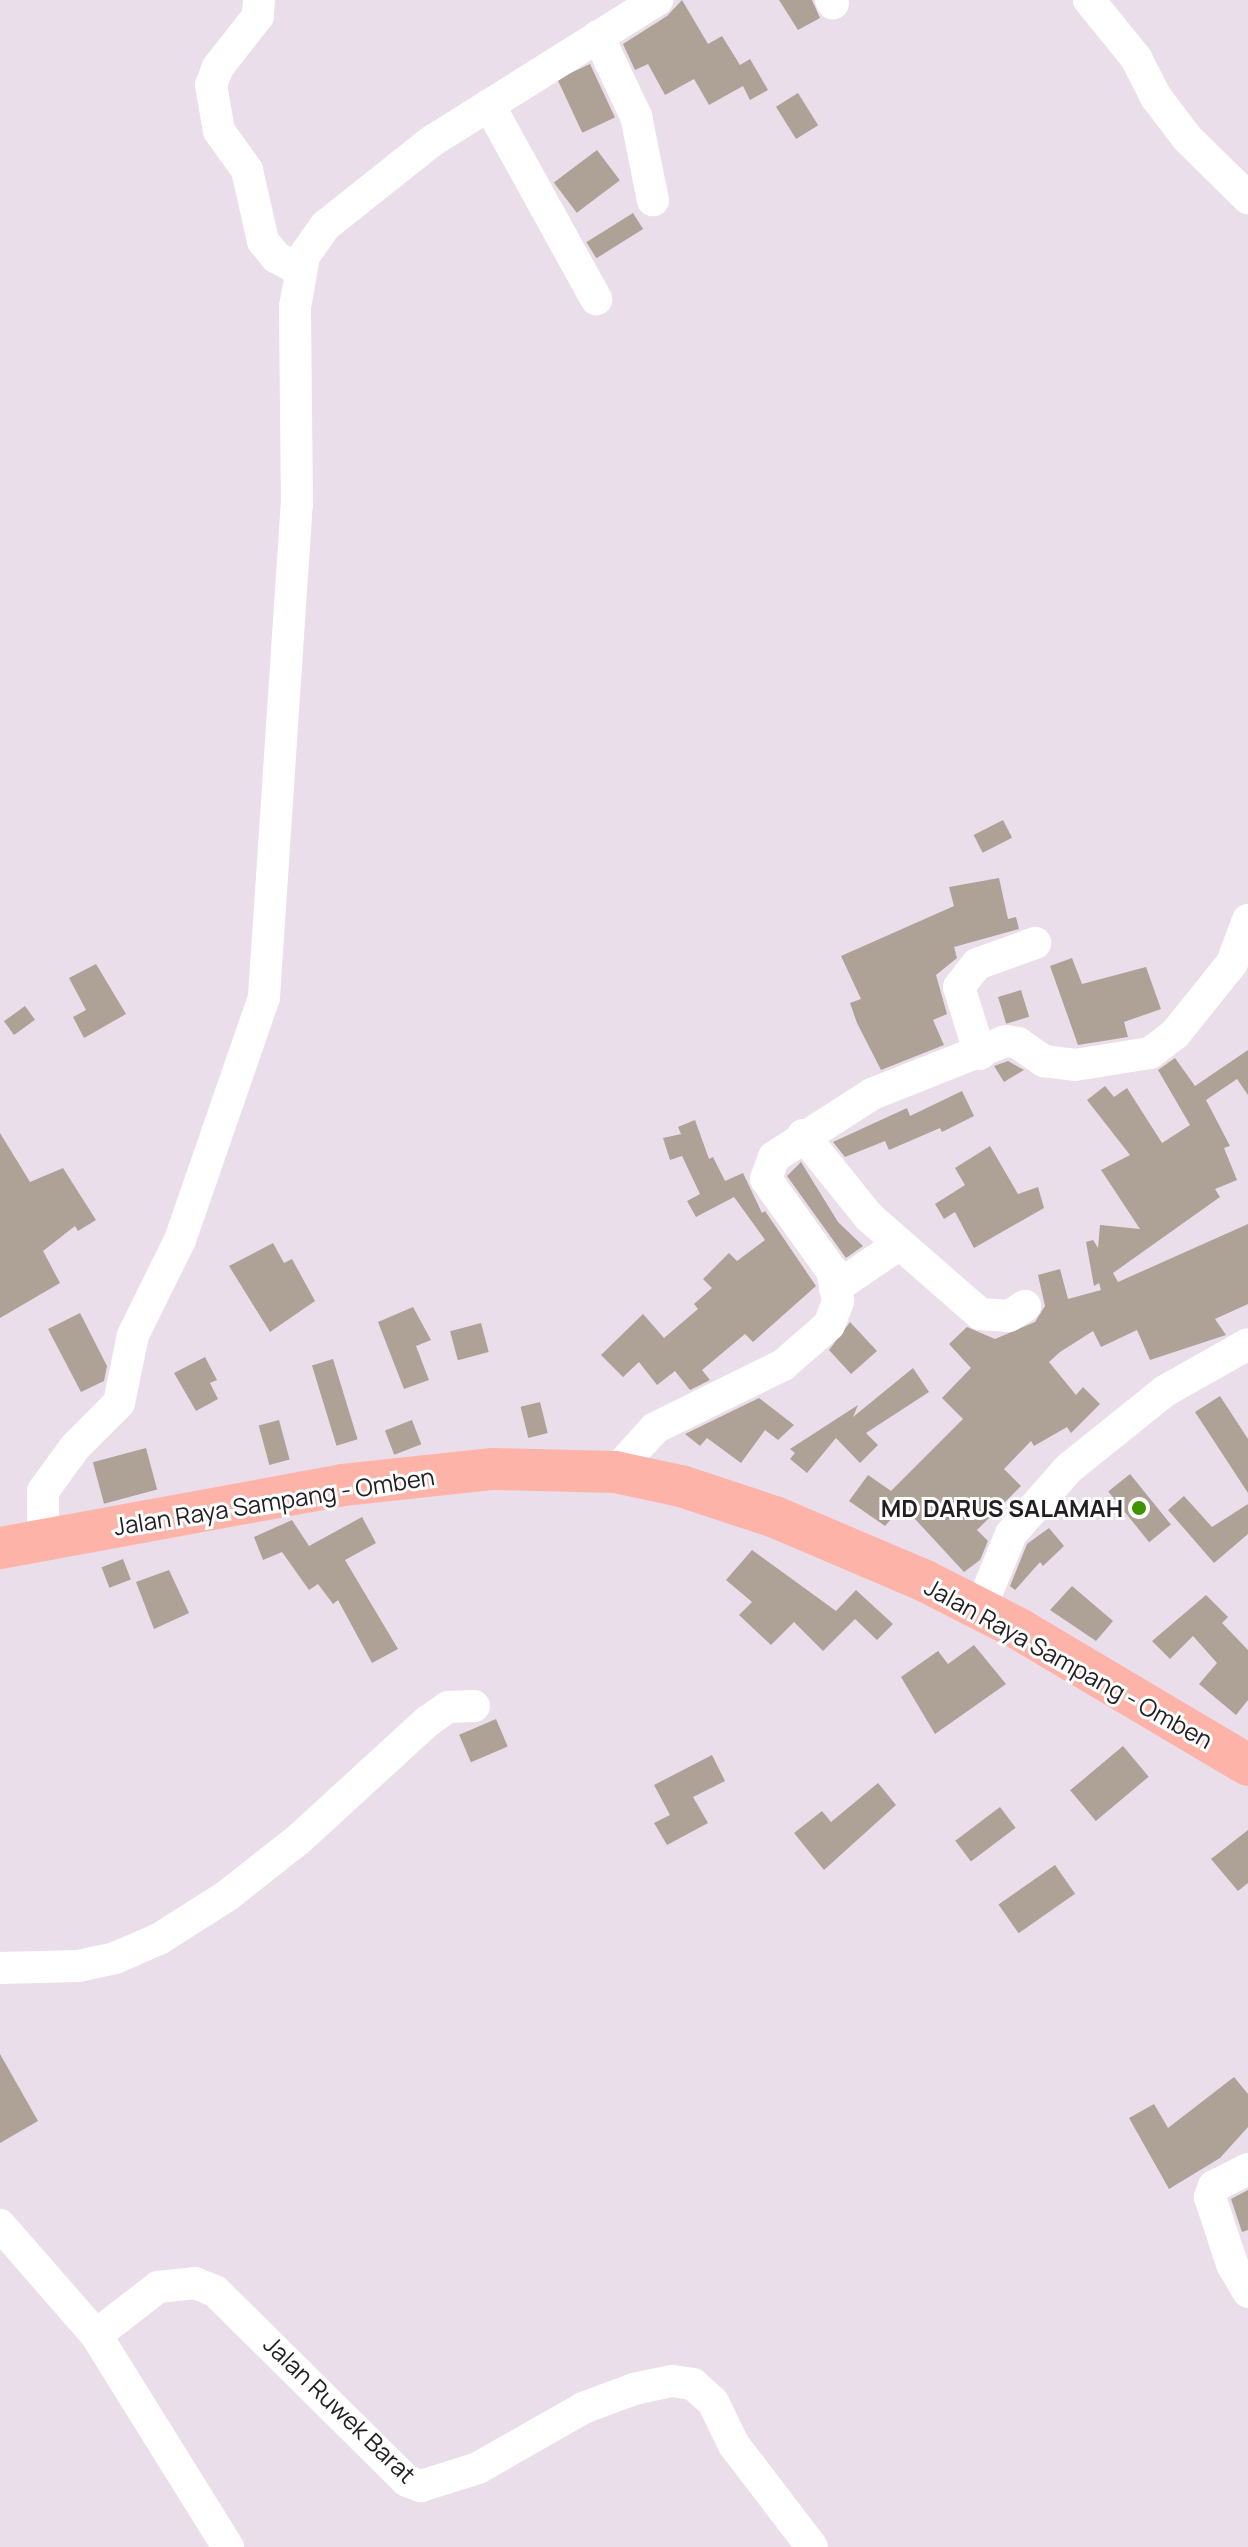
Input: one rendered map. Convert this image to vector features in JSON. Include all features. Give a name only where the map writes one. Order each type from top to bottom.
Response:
[{"type":"main road","name":"Jalan Raya Sampang - Omben","points":[[0,1548],[343,1485],[538,1466],[615,1472],[681,1486],[775,1517],[980,1609],[1248,1765]]},
{"type":"street","points":[[259,0],[258,16],[218,67],[211,85],[219,131],[247,170],[263,241],[276,257],[299,270]]},
{"type":"street","points":[[43,1539],[43,1491],[75,1447],[119,1403],[133,1335],[180,1240],[264,997],[297,505],[294,347],[299,270],[312,240],[325,226],[419,151],[657,0]]},
{"type":"street","points":[[1089,0],[1136,58],[1156,97],[1187,138],[1248,198]]},
{"type":"street","points":[[598,36],[636,116],[653,200]]},
{"type":"street","points":[[489,105],[596,299]]},
{"type":"street","points":[[615,1472],[655,1428],[809,1347],[829,1325],[838,1301],[832,1271],[766,1179],[774,1157],[803,1135],[872,1094],[980,1054],[1006,1041],[1018,1043],[1044,1061],[1075,1065],[1150,1053],[1186,1022],[1232,963],[1248,920]]},
{"type":"street","points":[[980,1054],[959,987],[977,964],[1035,943]]},
{"type":"street","points":[[803,1135],[898,1245],[980,1314],[1009,1316],[1025,1306]]},
{"type":"street","points":[[835,1288],[898,1245]]},
{"type":"street","points":[[980,1609],[1011,1534],[1069,1468],[1165,1391],[1248,1344]]},
{"type":"street","points":[[0,1968],[78,1966],[115,1958],[159,1939],[228,1895],[299,1839],[438,1714],[448,1707],[474,1706]]},
{"type":"street","points":[[1248,2169],[1214,2186],[1210,2197],[1232,2264],[1248,2292]]},
{"type":"street","points":[[0,2225],[96,2335],[228,2547]]},
{"type":"street","name":"Jalan Ruwek Barat","points":[[96,2335],[158,2287],[195,2283],[215,2291],[407,2481],[421,2486],[478,2468],[583,2408],[634,2389],[673,2381],[693,2384],[713,2402],[734,2445],[812,2547]]},
{"type":"building","points":[[682,0],[708,44],[722,36],[740,65],[750,59],[768,90],[750,100],[743,86],[709,105],[694,79],[665,95],[648,64],[635,70],[623,44],[667,16]]},
{"type":"building","points":[[779,0],[812,0],[820,18],[798,30]]},
{"type":"building","points":[[590,64],[615,117],[582,133],[557,79]]},
{"type":"building","points":[[798,93],[818,125],[796,139],[776,107]]},
{"type":"building","points":[[597,150],[620,180],[577,213],[554,182]]},
{"type":"building","points":[[633,213],[643,229],[596,258],[586,242]]},
{"type":"building","points":[[1003,820],[1012,838],[983,853],[974,835]]},
{"type":"building","points":[[999,878],[1008,919],[1016,917],[1019,929],[954,947],[957,958],[936,975],[947,1014],[933,1020],[944,1045],[881,1070],[857,1023],[850,1003],[861,999],[841,956],[954,906],[949,887]]},
{"type":"building","points":[[1072,958],[1082,984],[1146,967],[1161,1009],[1124,1022],[1128,1037],[1078,1045],[1050,966]]},
{"type":"building","points":[[96,964],[126,1014],[84,1038],[73,1017],[86,1010],[69,978]]},
{"type":"building","points":[[1021,990],[1029,1017],[1006,1024],[998,997]]},
{"type":"building","points":[[25,1006],[35,1020],[14,1035],[4,1021]]},
{"type":"building","points":[[1248,1050],[1248,1095],[1237,1079],[1206,1100],[1230,1146],[1224,1148],[1237,1180],[1215,1189],[1220,1197],[1113,1273],[1118,1282],[1248,1224],[1248,1304],[1215,1319],[1226,1335],[1150,1360],[1137,1330],[1101,1347],[1093,1331],[1060,1352],[1049,1362],[1076,1395],[1083,1387],[1100,1404],[1071,1433],[1067,1427],[1034,1446],[1031,1441],[1004,1469],[1021,1486],[977,1530],[988,1541],[980,1560],[964,1572],[903,1506],[885,1526],[849,1501],[868,1475],[891,1491],[963,1419],[942,1398],[971,1368],[949,1344],[967,1327],[995,1339],[1035,1322],[1045,1306],[1038,1275],[1060,1269],[1068,1299],[1101,1290],[1099,1283],[1094,1286],[1086,1242],[1093,1240],[1098,1248],[1100,1225],[1140,1229],[1101,1170],[1130,1155],[1087,1100],[1105,1086],[1114,1097],[1127,1088],[1162,1143],[1190,1125],[1158,1070],[1175,1058],[1195,1086]]},
{"type":"building","points":[[1008,1061],[1024,1070],[1004,1082],[994,1066]]},
{"type":"building","points":[[962,1091],[974,1116],[942,1132],[940,1128],[889,1150],[885,1141],[845,1157],[833,1142],[907,1108],[910,1116]]},
{"type":"building","points":[[695,1120],[709,1159],[713,1157],[725,1181],[743,1173],[762,1213],[765,1211],[816,1286],[753,1342],[745,1334],[702,1370],[710,1380],[690,1390],[675,1371],[657,1385],[639,1362],[623,1377],[601,1355],[643,1314],[664,1338],[698,1309],[694,1304],[712,1288],[703,1279],[729,1253],[737,1261],[765,1240],[734,1197],[696,1217],[687,1201],[700,1194],[682,1156],[670,1160],[663,1138],[681,1134],[678,1127]]},
{"type":"building","points":[[0,1133],[30,1182],[63,1168],[96,1220],[78,1231],[75,1226],[43,1251],[60,1283],[0,1318]]},
{"type":"building","points":[[990,1146],[1018,1194],[1038,1187],[1044,1208],[974,1248],[955,1212],[944,1219],[935,1204],[965,1185],[955,1168]]},
{"type":"building","points":[[801,1162],[838,1222],[863,1246],[846,1258],[787,1176]]},
{"type":"building","points":[[273,1243],[284,1263],[292,1259],[315,1301],[270,1332],[229,1266]]},
{"type":"building","points":[[413,1307],[431,1340],[416,1346],[429,1380],[404,1389],[378,1322]]},
{"type":"building","points":[[80,1313],[107,1366],[104,1381],[81,1392],[48,1329]]},
{"type":"building","points":[[850,1322],[877,1351],[851,1374],[829,1350]]},
{"type":"building","points":[[481,1323],[489,1352],[458,1360],[450,1331]]},
{"type":"building","points":[[205,1357],[217,1380],[210,1383],[218,1399],[196,1411],[174,1373]]},
{"type":"building","points":[[333,1359],[358,1439],[337,1446],[312,1365]]},
{"type":"building","points":[[913,1368],[929,1392],[866,1433],[878,1445],[860,1463],[836,1438],[807,1473],[790,1459],[795,1453],[790,1449],[858,1405],[853,1417]]},
{"type":"building","points":[[1220,1396],[1248,1439],[1248,1493],[1195,1412]]},
{"type":"building","points":[[759,1398],[794,1425],[778,1440],[765,1430],[741,1463],[707,1438],[700,1446],[685,1434]]},
{"type":"building","points":[[540,1402],[548,1433],[528,1438],[521,1407]]},
{"type":"building","points":[[279,1420],[290,1460],[269,1465],[259,1425]]},
{"type":"building","points":[[412,1420],[421,1444],[394,1455],[385,1430]]},
{"type":"building","points":[[146,1448],[157,1490],[104,1504],[93,1462]]},
{"type":"building","name":"MD DARUS SALAMAH","points":[[1130,1474],[1171,1525],[1149,1542],[1108,1492]]},
{"type":"building","points":[[1184,1496],[1212,1527],[1248,1504],[1248,1534],[1214,1563],[1168,1510]]},
{"type":"building","points":[[362,1517],[376,1543],[345,1560],[398,1649],[372,1663],[338,1600],[333,1604],[318,1584],[309,1590],[282,1552],[263,1560],[254,1537],[292,1520],[309,1546]]},
{"type":"building","points":[[1049,1528],[1064,1546],[1043,1566],[1040,1562],[1015,1590],[1010,1586],[1027,1544]]},
{"type":"building","points":[[752,1550],[836,1611],[856,1590],[893,1624],[877,1640],[855,1619],[823,1651],[794,1622],[771,1645],[739,1615],[752,1602],[726,1580]]},
{"type":"building","points":[[123,1559],[131,1580],[109,1588],[102,1567]]},
{"type":"building","points":[[169,1570],[189,1613],[154,1629],[136,1582]]},
{"type":"building","points":[[1072,1586],[1113,1621],[1096,1641],[1050,1610]]},
{"type":"building","points":[[1206,1595],[1228,1617],[1222,1623],[1248,1650],[1248,1700],[1236,1715],[1199,1684],[1217,1663],[1193,1636],[1170,1659],[1152,1641]]},
{"type":"building","points":[[974,1645],[1006,1684],[935,1734],[901,1677],[938,1651],[948,1664]]},
{"type":"building","points":[[496,1719],[508,1747],[471,1762],[459,1735]]},
{"type":"building","points":[[1123,1746],[1149,1777],[1096,1821],[1070,1790]]},
{"type":"building","points":[[712,1755],[725,1781],[693,1797],[708,1823],[667,1845],[654,1823],[670,1815],[654,1785]]},
{"type":"building","points":[[878,1783],[896,1805],[824,1870],[794,1833],[822,1811],[831,1822]]},
{"type":"building","points":[[1000,1807],[1016,1828],[971,1861],[955,1841]]},
{"type":"building","points":[[1248,1830],[1248,1883],[1238,1891],[1211,1859]]},
{"type":"building","points":[[1055,1865],[1075,1894],[1019,1933],[998,1905]]},
{"type":"building","points":[[0,2054],[38,2121],[0,2143]]},
{"type":"building","points":[[1234,2077],[1248,2094],[1248,2127],[1220,2158],[1169,2189],[1129,2118],[1154,2104],[1168,2128]]},
{"type":"building","points":[[1248,2190],[1248,2230],[1242,2232],[1231,2199]]},
{"type":"place","name":"MD DARUS SALAMAH","points":[[1139,1508]]}]
